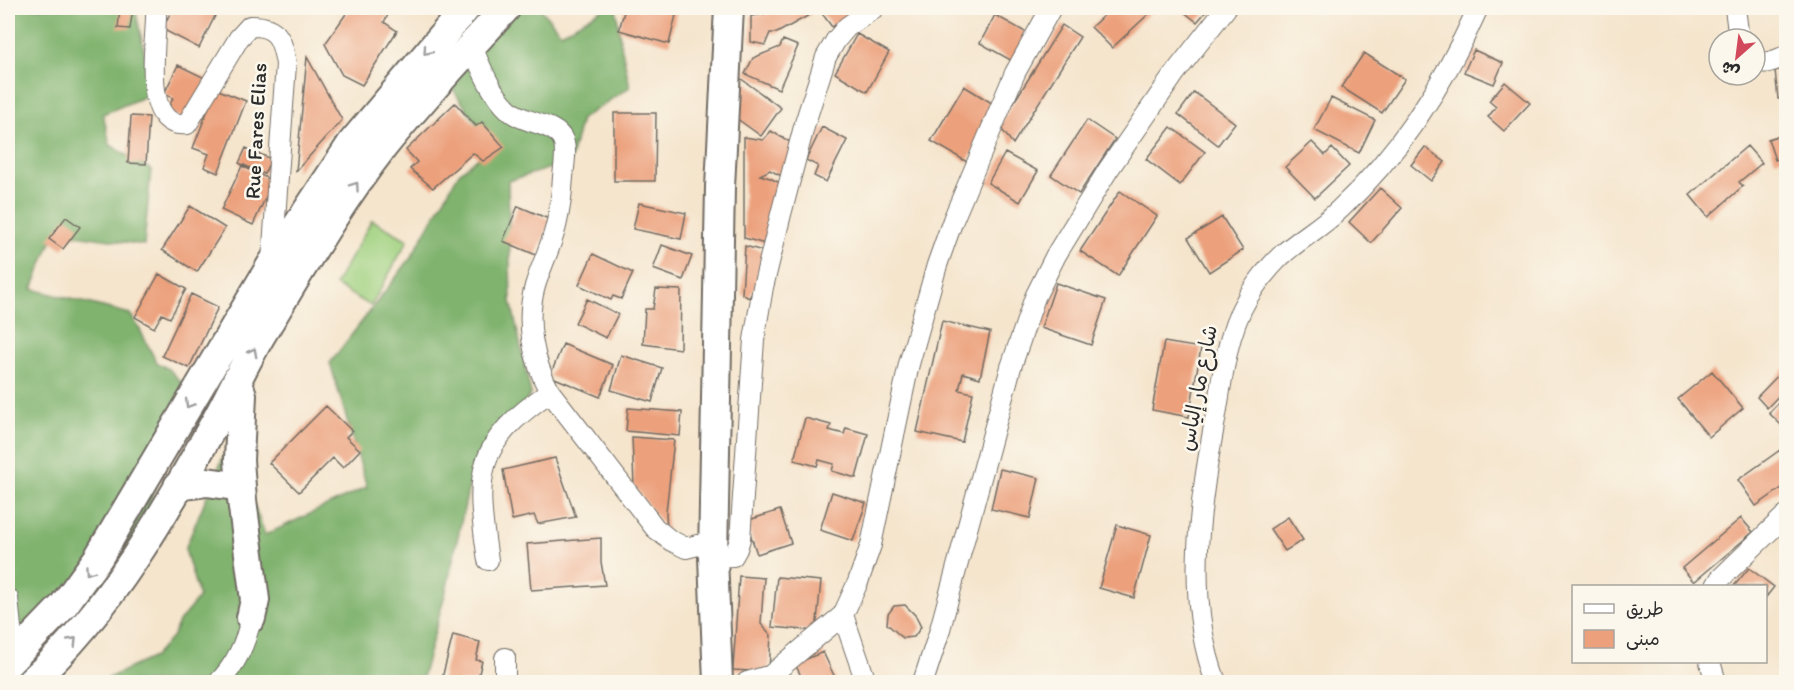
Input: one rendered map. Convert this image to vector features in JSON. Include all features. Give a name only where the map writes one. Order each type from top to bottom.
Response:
[{"type":"highway","points":[[11,660],[63,606],[98,558],[272,264],[352,143],[460,21],[506,8]]},
{"type":"highway","points":[[712,8],[705,400],[706,551],[718,682]]},
{"type":"highway","points":[[699,682],[729,8]]},
{"type":"highway","points":[[31,682],[80,634],[109,597],[178,486],[259,340],[460,21]]},
{"type":"highway","points":[[237,380],[242,395],[239,460],[242,500],[255,600],[251,618]]},
{"type":"highway","points":[[217,418],[223,439],[242,597],[251,618]]},
{"type":"highway","points":[[178,486],[207,482],[228,485]]},
{"type":"street","name":"Rue Fares Elias","points":[[156,8],[154,92],[159,110],[166,120],[177,126],[186,124],[239,38],[250,26],[272,29],[282,43],[286,64],[272,264]]},
{"type":"street","points":[[460,21],[486,80],[508,109],[526,121],[550,127],[561,135],[564,142],[563,183],[556,228],[534,288],[531,312],[537,366],[550,392],[655,528],[670,540],[686,548],[733,556],[740,539],[750,386],[758,310],[781,214],[826,57],[847,27],[874,8]]},
{"type":"street","points":[[747,682],[771,675],[843,615],[858,582],[872,545],[909,364],[940,256],[1011,82],[1051,8]]},
{"type":"street","points":[[942,682],[926,675],[1011,367],[1035,297],[1056,255],[1108,170],[1175,73],[1226,8]]},
{"type":"street","name":"شارع مار إلياس","points":[[1216,682],[1207,659],[1201,632],[1198,568],[1201,504],[1234,324],[1255,286],[1276,262],[1338,211],[1364,186],[1392,151],[1422,110],[1455,57],[1478,8]]},
{"type":"street","points":[[1735,8],[1737,27]]},
{"type":"street","points":[[1767,63],[1786,56]]},
{"type":"street","points":[[488,560],[480,495],[483,471],[490,450],[508,425],[550,392]]},
{"type":"street","points":[[1717,585],[1786,514]]},
{"type":"street","points":[[8,598],[11,660]]},
{"type":"street","points":[[843,615],[866,682]]},
{"type":"street","points":[[219,682],[240,656],[251,618]]},
{"type":"street","points":[[505,657],[505,682]]},
{"type":"street","points":[[1710,663],[1716,682]]},
{"type":"green space","points":[[8,8],[135,8],[153,93],[103,114],[110,145],[151,170],[144,245],[55,232],[32,289],[130,314],[157,363],[169,369],[183,384],[148,513],[78,623],[10,682],[8,682]]},
{"type":"green space","points":[[500,8],[540,8],[561,33],[605,8],[616,8],[630,87],[581,119],[570,162],[508,181],[511,301],[531,394],[470,481],[447,587],[421,682],[93,682],[106,679],[154,657],[172,637],[179,622],[199,597],[185,549],[230,440],[265,535],[367,487],[330,363],[410,259],[459,173],[492,146],[443,75]]},
{"type":"green space","points":[[372,220],[408,240],[371,306],[335,285]]},
{"type":"building","points":[[120,8],[133,8],[130,29],[118,28]]},
{"type":"building","points":[[173,8],[219,8],[199,48],[162,29]]},
{"type":"building","points":[[350,8],[381,8],[388,15],[384,22],[397,31],[362,85],[342,75],[325,44]]},
{"type":"building","points":[[625,8],[665,8],[677,11],[669,44],[619,30]]},
{"type":"building","points":[[774,8],[808,8],[813,13],[777,33],[770,33],[765,45],[751,42],[751,16],[764,14]]},
{"type":"building","points":[[818,8],[860,8],[832,27]]},
{"type":"building","points":[[1112,8],[1155,8],[1112,48],[1091,27]]},
{"type":"building","points":[[1179,8],[1209,8],[1197,22]]},
{"type":"building","points":[[995,15],[1029,34],[1014,62],[980,43]]},
{"type":"building","points":[[1062,25],[1080,37],[1013,144],[999,126]]},
{"type":"building","points":[[857,34],[889,52],[867,92],[835,73]]},
{"type":"building","points":[[783,40],[798,46],[779,89],[745,74],[753,58],[780,47]]},
{"type":"building","points":[[1474,50],[1503,63],[1494,84],[1464,72]]},
{"type":"building","points":[[1364,53],[1405,79],[1382,113],[1341,87]]},
{"type":"building","points":[[307,57],[342,120],[296,171]]},
{"type":"building","points":[[178,65],[207,79],[187,121],[167,111],[173,98],[164,94]]},
{"type":"building","points":[[1786,69],[1786,98],[1778,99],[1775,70]]},
{"type":"building","points":[[740,78],[781,108],[761,136],[736,118]]},
{"type":"building","points":[[1505,82],[1530,103],[1504,131],[1488,117],[1496,107],[1489,101]]},
{"type":"building","points":[[964,86],[1000,108],[967,162],[931,141]]},
{"type":"building","points":[[216,89],[246,101],[218,173],[204,167],[209,154],[193,148]]},
{"type":"building","points":[[1194,92],[1235,123],[1218,145],[1178,114]]},
{"type":"building","points":[[1331,98],[1375,120],[1359,153],[1314,130]]},
{"type":"building","points":[[455,103],[476,126],[482,122],[504,147],[483,161],[473,153],[433,188],[410,169],[417,162],[406,150]]},
{"type":"building","points":[[614,113],[656,113],[655,181],[614,181]]},
{"type":"building","points":[[131,116],[149,117],[146,164],[128,163]]},
{"type":"building","points":[[1087,120],[1115,139],[1079,194],[1051,175]]},
{"type":"building","points":[[822,127],[847,140],[826,182],[814,176],[818,166],[806,160]]},
{"type":"building","points":[[1171,127],[1205,152],[1180,185],[1146,159]]},
{"type":"building","points":[[771,131],[795,145],[783,177],[770,170],[760,175],[784,185],[765,244],[744,238],[744,137],[763,140]]},
{"type":"building","points":[[1786,133],[1786,156],[1775,160],[1768,139]]},
{"type":"building","points":[[1312,142],[1325,155],[1332,148],[1349,166],[1315,198],[1285,167]]},
{"type":"building","points":[[1747,146],[1762,163],[1739,182],[1743,186],[1708,217],[1690,195]]},
{"type":"building","points":[[1425,147],[1445,162],[1431,181],[1411,165]]},
{"type":"building","points":[[246,148],[271,159],[264,174],[239,163]]},
{"type":"building","points":[[1005,153],[1038,171],[1020,202],[988,183]]},
{"type":"building","points":[[242,166],[273,181],[253,225],[221,210]]},
{"type":"building","points":[[1380,188],[1402,208],[1371,243],[1349,222]]},
{"type":"building","points":[[1120,191],[1157,216],[1118,276],[1080,251]]},
{"type":"building","points":[[639,203],[686,213],[681,239],[633,229]]},
{"type":"building","points":[[190,206],[225,228],[197,272],[162,250]]},
{"type":"building","points":[[518,206],[551,220],[536,255],[503,241]]},
{"type":"building","points":[[66,217],[80,227],[63,249],[49,239]]},
{"type":"building","points":[[1222,217],[1243,250],[1209,272],[1188,238]]},
{"type":"building","points":[[662,245],[692,256],[683,280],[653,269]]},
{"type":"building","points":[[745,246],[763,251],[756,286],[749,298],[742,294]]},
{"type":"building","points":[[593,254],[633,273],[621,299],[613,296],[611,300],[579,285]]},
{"type":"building","points":[[159,274],[186,289],[170,318],[162,314],[154,328],[135,317]]},
{"type":"building","points":[[1056,283],[1106,300],[1091,345],[1041,328]]},
{"type":"building","points":[[656,289],[681,290],[680,349],[643,344],[645,309],[653,309]]},
{"type":"building","points":[[191,294],[218,307],[189,368],[162,356]]},
{"type":"building","points":[[587,299],[618,314],[606,338],[575,323]]},
{"type":"building","points":[[942,321],[990,332],[980,378],[963,373],[959,390],[973,393],[962,442],[917,432]]},
{"type":"building","points":[[1164,342],[1201,348],[1189,417],[1152,410]]},
{"type":"building","points":[[563,344],[613,365],[600,397],[550,376]]},
{"type":"building","points":[[621,355],[662,368],[652,402],[611,390]]},
{"type":"building","points":[[1786,367],[1786,388],[1767,408],[1757,397]]},
{"type":"building","points":[[1712,371],[1743,408],[1709,437],[1678,399]]},
{"type":"building","points":[[1786,395],[1786,419],[1781,425],[1769,413]]},
{"type":"building","points":[[326,406],[352,431],[346,437],[360,450],[343,468],[333,458],[299,492],[269,463]]},
{"type":"building","points":[[628,408],[682,412],[680,436],[626,431]]},
{"type":"building","points":[[805,418],[831,425],[829,430],[844,434],[846,428],[868,434],[856,478],[832,471],[834,464],[819,460],[817,466],[794,460]]},
{"type":"building","points":[[632,437],[674,440],[666,512],[667,531],[634,486]]},
{"type":"building","points":[[1780,450],[1786,459],[1786,485],[1756,506],[1738,480]]},
{"type":"building","points":[[555,458],[576,517],[538,524],[534,515],[512,520],[503,470]]},
{"type":"building","points":[[1000,469],[1039,478],[1030,518],[991,509]]},
{"type":"building","points":[[832,492],[866,503],[853,541],[820,530]]},
{"type":"building","points":[[780,510],[791,543],[757,554],[746,521]]},
{"type":"building","points":[[1288,517],[1303,540],[1285,551],[1270,529]]},
{"type":"building","points":[[1741,518],[1753,532],[1694,582],[1682,568]]},
{"type":"building","points":[[1117,525],[1151,535],[1134,598],[1099,588]]},
{"type":"building","points":[[601,538],[601,562],[605,585],[531,590],[527,544]]},
{"type":"building","points":[[1749,568],[1774,587],[1767,596],[1767,585],[1735,585]]},
{"type":"building","points":[[739,576],[764,578],[761,624],[771,635],[769,672],[733,670]]},
{"type":"building","points":[[777,577],[821,581],[816,631],[772,627]]},
{"type":"building","points":[[905,605],[915,615],[921,627],[914,637],[903,638],[887,624],[888,614],[894,606]]},
{"type":"building","points":[[453,635],[480,642],[476,660],[482,661],[477,682],[441,682]]},
{"type":"building","points":[[823,652],[837,682],[804,682],[795,664]]}]
